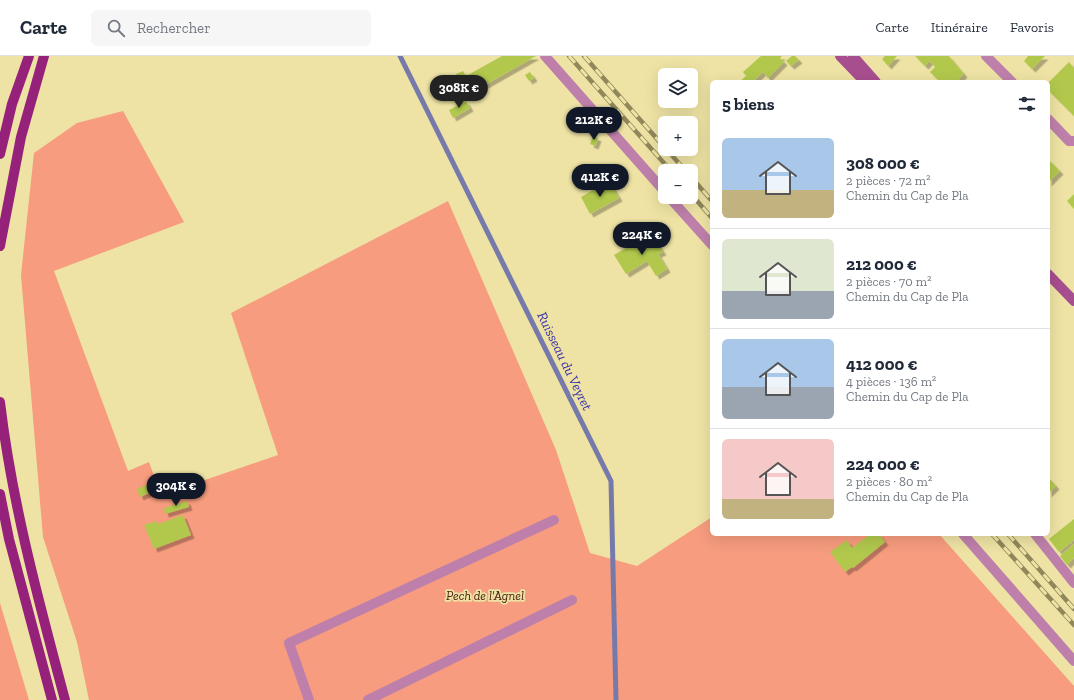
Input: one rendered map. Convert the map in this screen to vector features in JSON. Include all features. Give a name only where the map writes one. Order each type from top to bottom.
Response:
[{"type":"main road","points":[[0,154],[12,104],[29,56]]},
{"type":"main road","points":[[0,246],[22,130],[44,56]]},
{"type":"main road","points":[[840,56],[863,80]]},
{"type":"main road","points":[[853,56],[874,80]]},
{"type":"main road","points":[[1050,276],[1074,301]]},
{"type":"main road","points":[[0,402],[4,434],[22,535],[65,700]]},
{"type":"main road","points":[[0,494],[13,554],[52,700]]},
{"type":"street","points":[[545,56],[658,184]]},
{"type":"street","points":[[986,56],[1010,80]]},
{"type":"street","points":[[1050,121],[1069,141],[1074,141]]},
{"type":"street","points":[[675,204],[710,243]]},
{"type":"street","points":[[310,700],[289,642],[554,520]]},
{"type":"street","points":[[965,536],[1074,661]]},
{"type":"street","points":[[1037,536],[1074,583]]},
{"type":"street","points":[[368,700],[572,600]]},
{"type":"green space","name":"Pech de l'Agnel","points":[[123,111],[184,222],[54,271],[128,471],[149,462],[161,495],[278,455],[231,313],[448,201],[556,450],[590,553],[637,566],[710,518],[710,536],[941,536],[1074,686],[1074,700],[89,700],[77,642],[43,537],[21,275],[34,153],[77,123]]},
{"type":"green space","points":[[0,603],[29,700],[0,700]]},
{"type":"building","points":[[502,56],[536,56],[471,93],[467,85],[470,83],[467,78],[460,82],[456,74],[463,71],[466,76]]},
{"type":"building","points":[[761,56],[782,56],[780,58],[784,62],[768,78],[763,72],[754,80],[741,80],[746,76],[743,72]]},
{"type":"building","points":[[792,56],[795,56],[799,60],[791,66],[786,61]]},
{"type":"building","points":[[885,56],[897,56],[888,66],[882,59]]},
{"type":"building","points":[[915,56],[949,56],[964,74],[958,80],[938,80],[930,72],[935,67],[930,61],[925,66]]},
{"type":"building","points":[[1028,56],[1045,56],[1032,69],[1024,61]]},
{"type":"building","points":[[1069,62],[1074,68],[1074,116],[1050,92],[1050,81]]},
{"type":"building","points":[[530,72],[534,78],[529,81],[525,75]]},
{"type":"building","points":[[466,101],[470,108],[453,118],[449,110]]},
{"type":"building","points":[[593,136],[598,138],[595,146],[590,144]]},
{"type":"building","points":[[1050,161],[1060,171],[1050,181]]},
{"type":"building","points":[[609,181],[619,198],[590,214],[581,197]]},
{"type":"building","points":[[1074,194],[1074,209],[1067,201]]},
{"type":"building","points":[[651,233],[663,252],[658,254],[667,269],[656,276],[647,261],[626,274],[614,255]]},
{"type":"building","points":[[1050,479],[1056,486],[1050,492]]},
{"type":"building","points":[[146,485],[149,493],[140,497],[137,489]]},
{"type":"building","points":[[187,501],[189,507],[165,514],[164,508]]},
{"type":"building","points":[[183,515],[191,535],[154,549],[144,525],[156,521],[158,524]]},
{"type":"building","points":[[1074,519],[1074,540],[1059,552],[1049,539]]},
{"type":"building","points":[[867,536],[880,536],[885,542],[853,568],[852,567],[845,572],[830,552],[847,540],[852,548]]},
{"type":"building","points":[[1074,544],[1074,558],[1067,565],[1060,556]]},
{"type":"waterway","name":"Ruisseau du Veyret","points":[[400,56],[611,481],[616,700]]},
{"type":"railway","points":[[569,56],[665,164]]},
{"type":"railway","points":[[584,56],[658,140]]},
{"type":"railway","points":[[672,156],[680,164]]},
{"type":"railway","points":[[698,185],[710,199]]},
{"type":"railway","points":[[698,202],[710,216]]},
{"type":"railway","points":[[994,536],[1074,625]]},
{"type":"railway","points":[[1010,536],[1074,609]]}]
